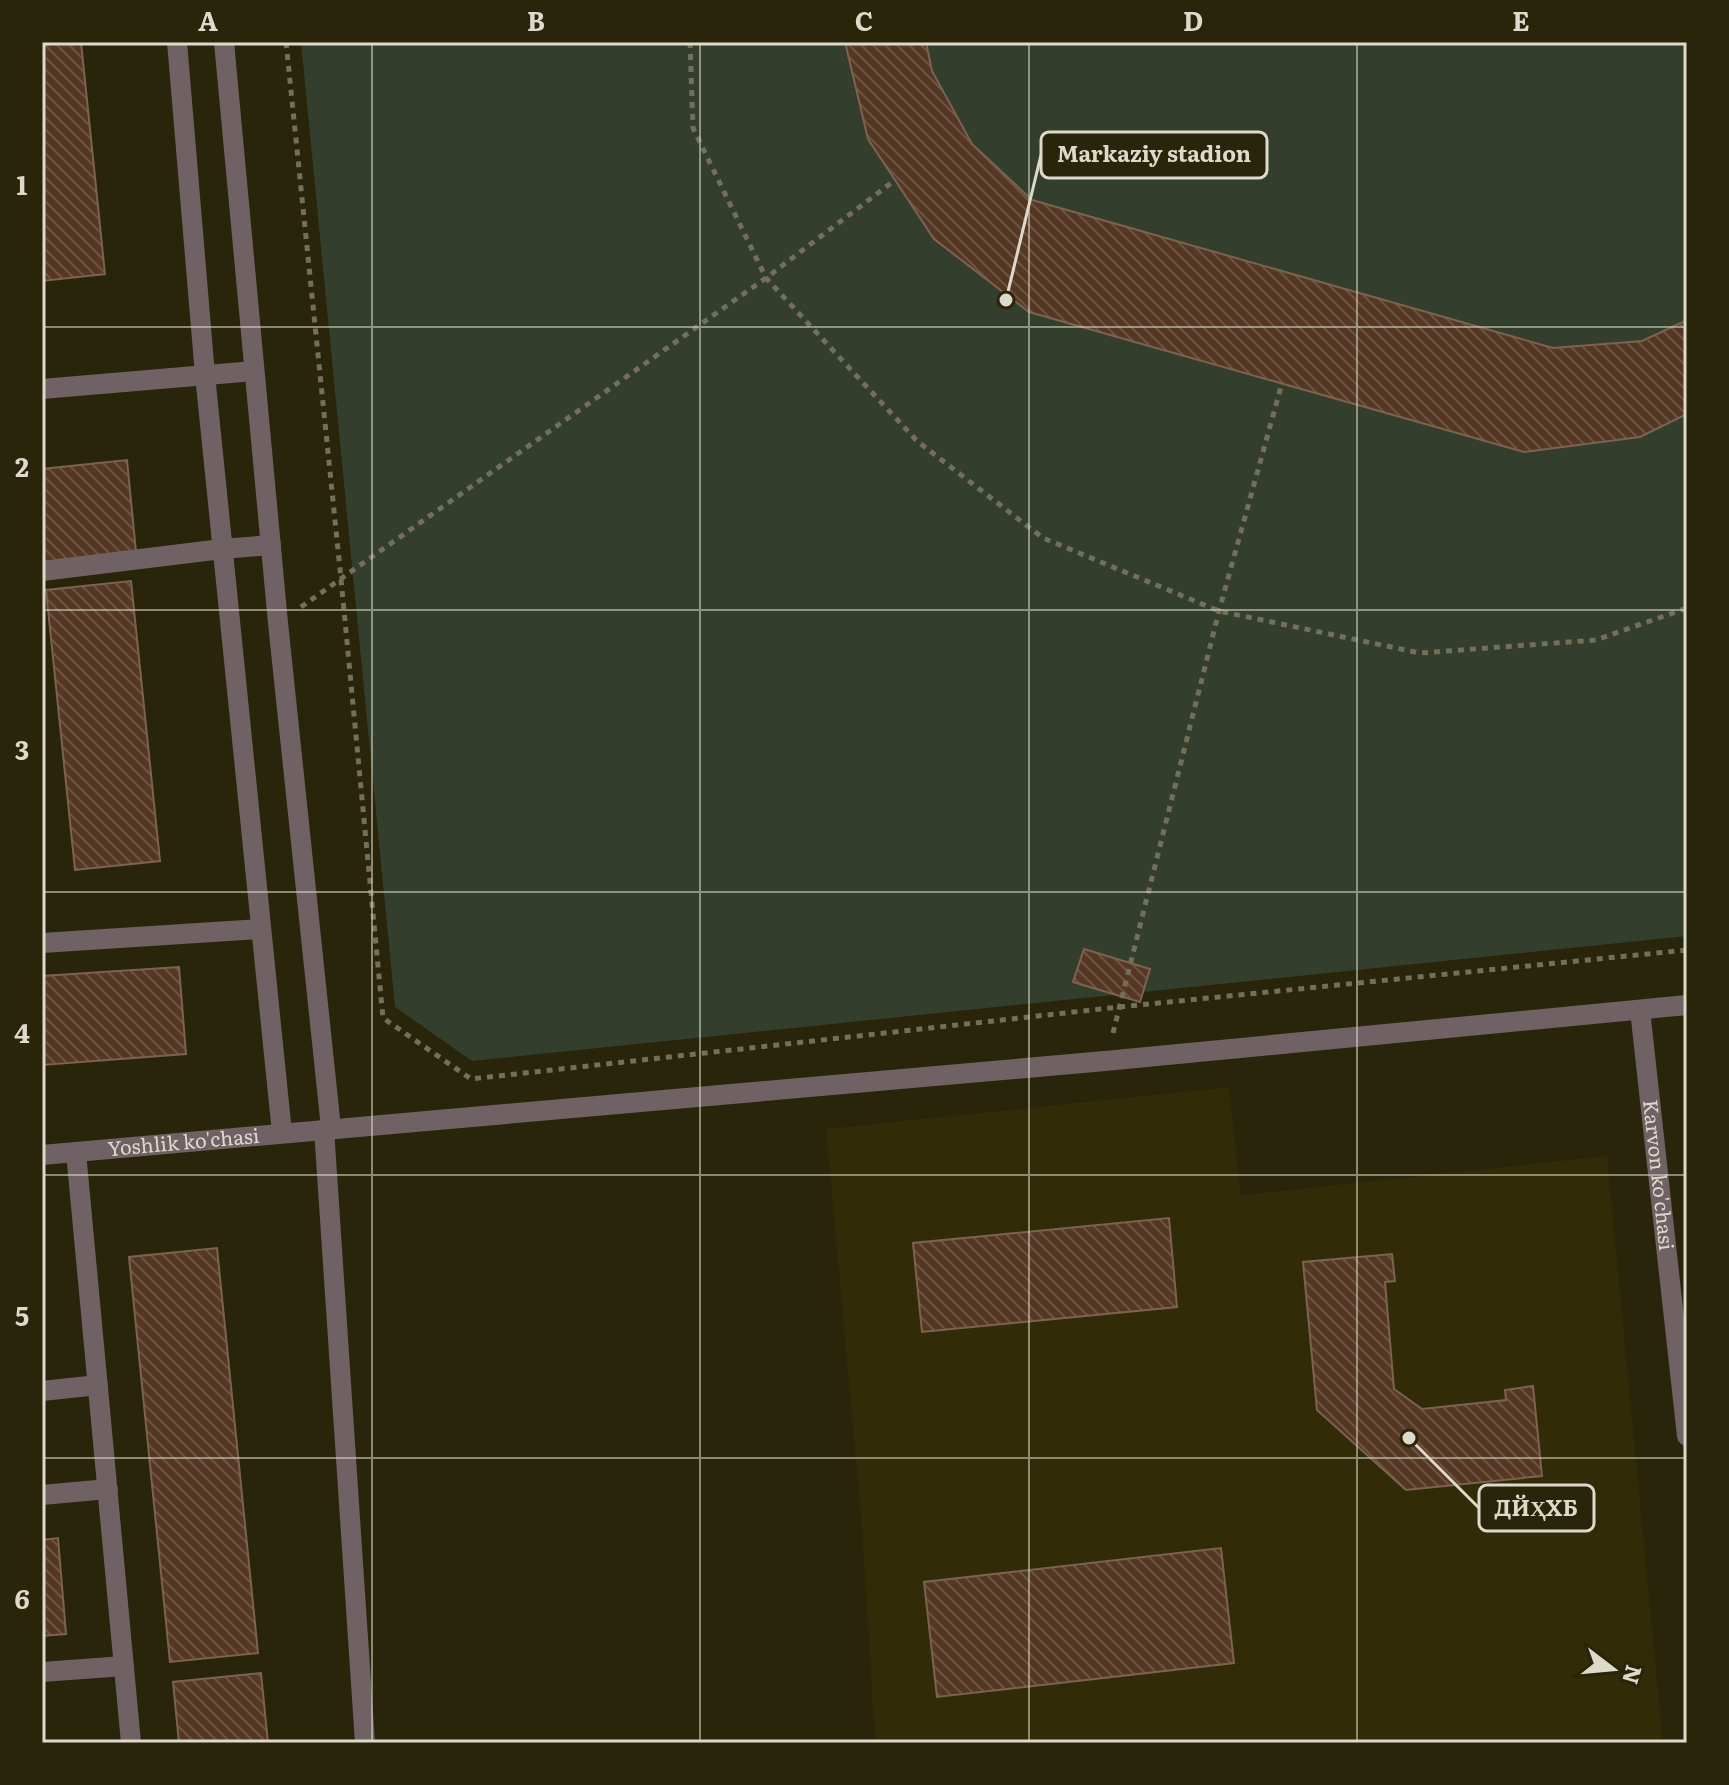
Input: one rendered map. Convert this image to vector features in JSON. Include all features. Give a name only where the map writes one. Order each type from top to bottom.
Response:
[{"type":"street","points":[[177,42],[205,375],[282,1133]]},
{"type":"street","points":[[224,42],[327,1128],[365,1743]]},
{"type":"street","points":[[42,389],[254,371]]},
{"type":"street","points":[[42,571],[271,545]]},
{"type":"street","points":[[42,943],[260,929]]},
{"type":"street","name":"Yoshlik ko'chasi","points":[[42,1155],[1105,1061],[1687,1005]]},
{"type":"street","name":"Karvon ko'chasi","points":[[1640,1010],[1687,1436]]},
{"type":"street","points":[[76,1152],[131,1743]]},
{"type":"street","points":[[42,1391],[98,1385]]},
{"type":"street","points":[[42,1495],[108,1489]]},
{"type":"street","points":[[42,1672],[124,1666]]},
{"type":"path","points":[[286,42],[383,1018],[471,1079],[1119,1007],[1687,950]]},
{"type":"path","points":[[690,42],[693,128],[766,278],[917,441],[1043,538],[1219,611],[1420,653],[1596,640],[1687,608]]},
{"type":"path","points":[[278,623],[766,278],[895,180]]},
{"type":"path","points":[[1105,1061],[1219,611],[1282,383]]},
{"type":"shaded area","points":[[1229,1087],[1241,1195],[1607,1156],[1663,1743],[875,1743],[862,1527],[826,1129]]},
{"type":"green space","points":[[301,42],[1687,42],[1687,936],[472,1061],[395,1007]]},
{"type":"building","points":[[42,42],[81,42],[105,274],[42,281]]},
{"type":"building","points":[[845,42],[926,42],[932,71],[972,144],[1032,200],[1553,348],[1642,341],[1687,320],[1687,414],[1640,437],[1524,452],[1029,312],[934,239],[868,139]]},
{"type":"building","points":[[127,460],[136,552],[42,562],[42,469]]},
{"type":"building","points":[[131,581],[160,861],[75,870],[46,590]]},
{"type":"building","points":[[1084,949],[1150,969],[1140,1002],[1073,982]]},
{"type":"building","points":[[179,967],[186,1054],[42,1065],[42,976]]},
{"type":"building","points":[[1169,1218],[1177,1307],[922,1332],[913,1243]]},
{"type":"building","points":[[217,1248],[258,1653],[170,1662],[129,1257]]},
{"type":"building","points":[[1392,1254],[1395,1281],[1385,1282],[1394,1389],[1422,1409],[1506,1400],[1505,1390],[1533,1386],[1542,1476],[1406,1490],[1317,1410],[1303,1262]]},
{"type":"building","points":[[58,1538],[66,1634],[42,1636],[42,1540]]},
{"type":"building","points":[[1221,1548],[1234,1663],[937,1697],[924,1582]]},
{"type":"building","points":[[261,1673],[268,1743],[179,1743],[173,1682]]},
{"type":"place","name":"Markaziy stadion","points":[[1006,300]]},
{"type":"place","name":"ДЙҲХБ","points":[[1409,1438]]}]
